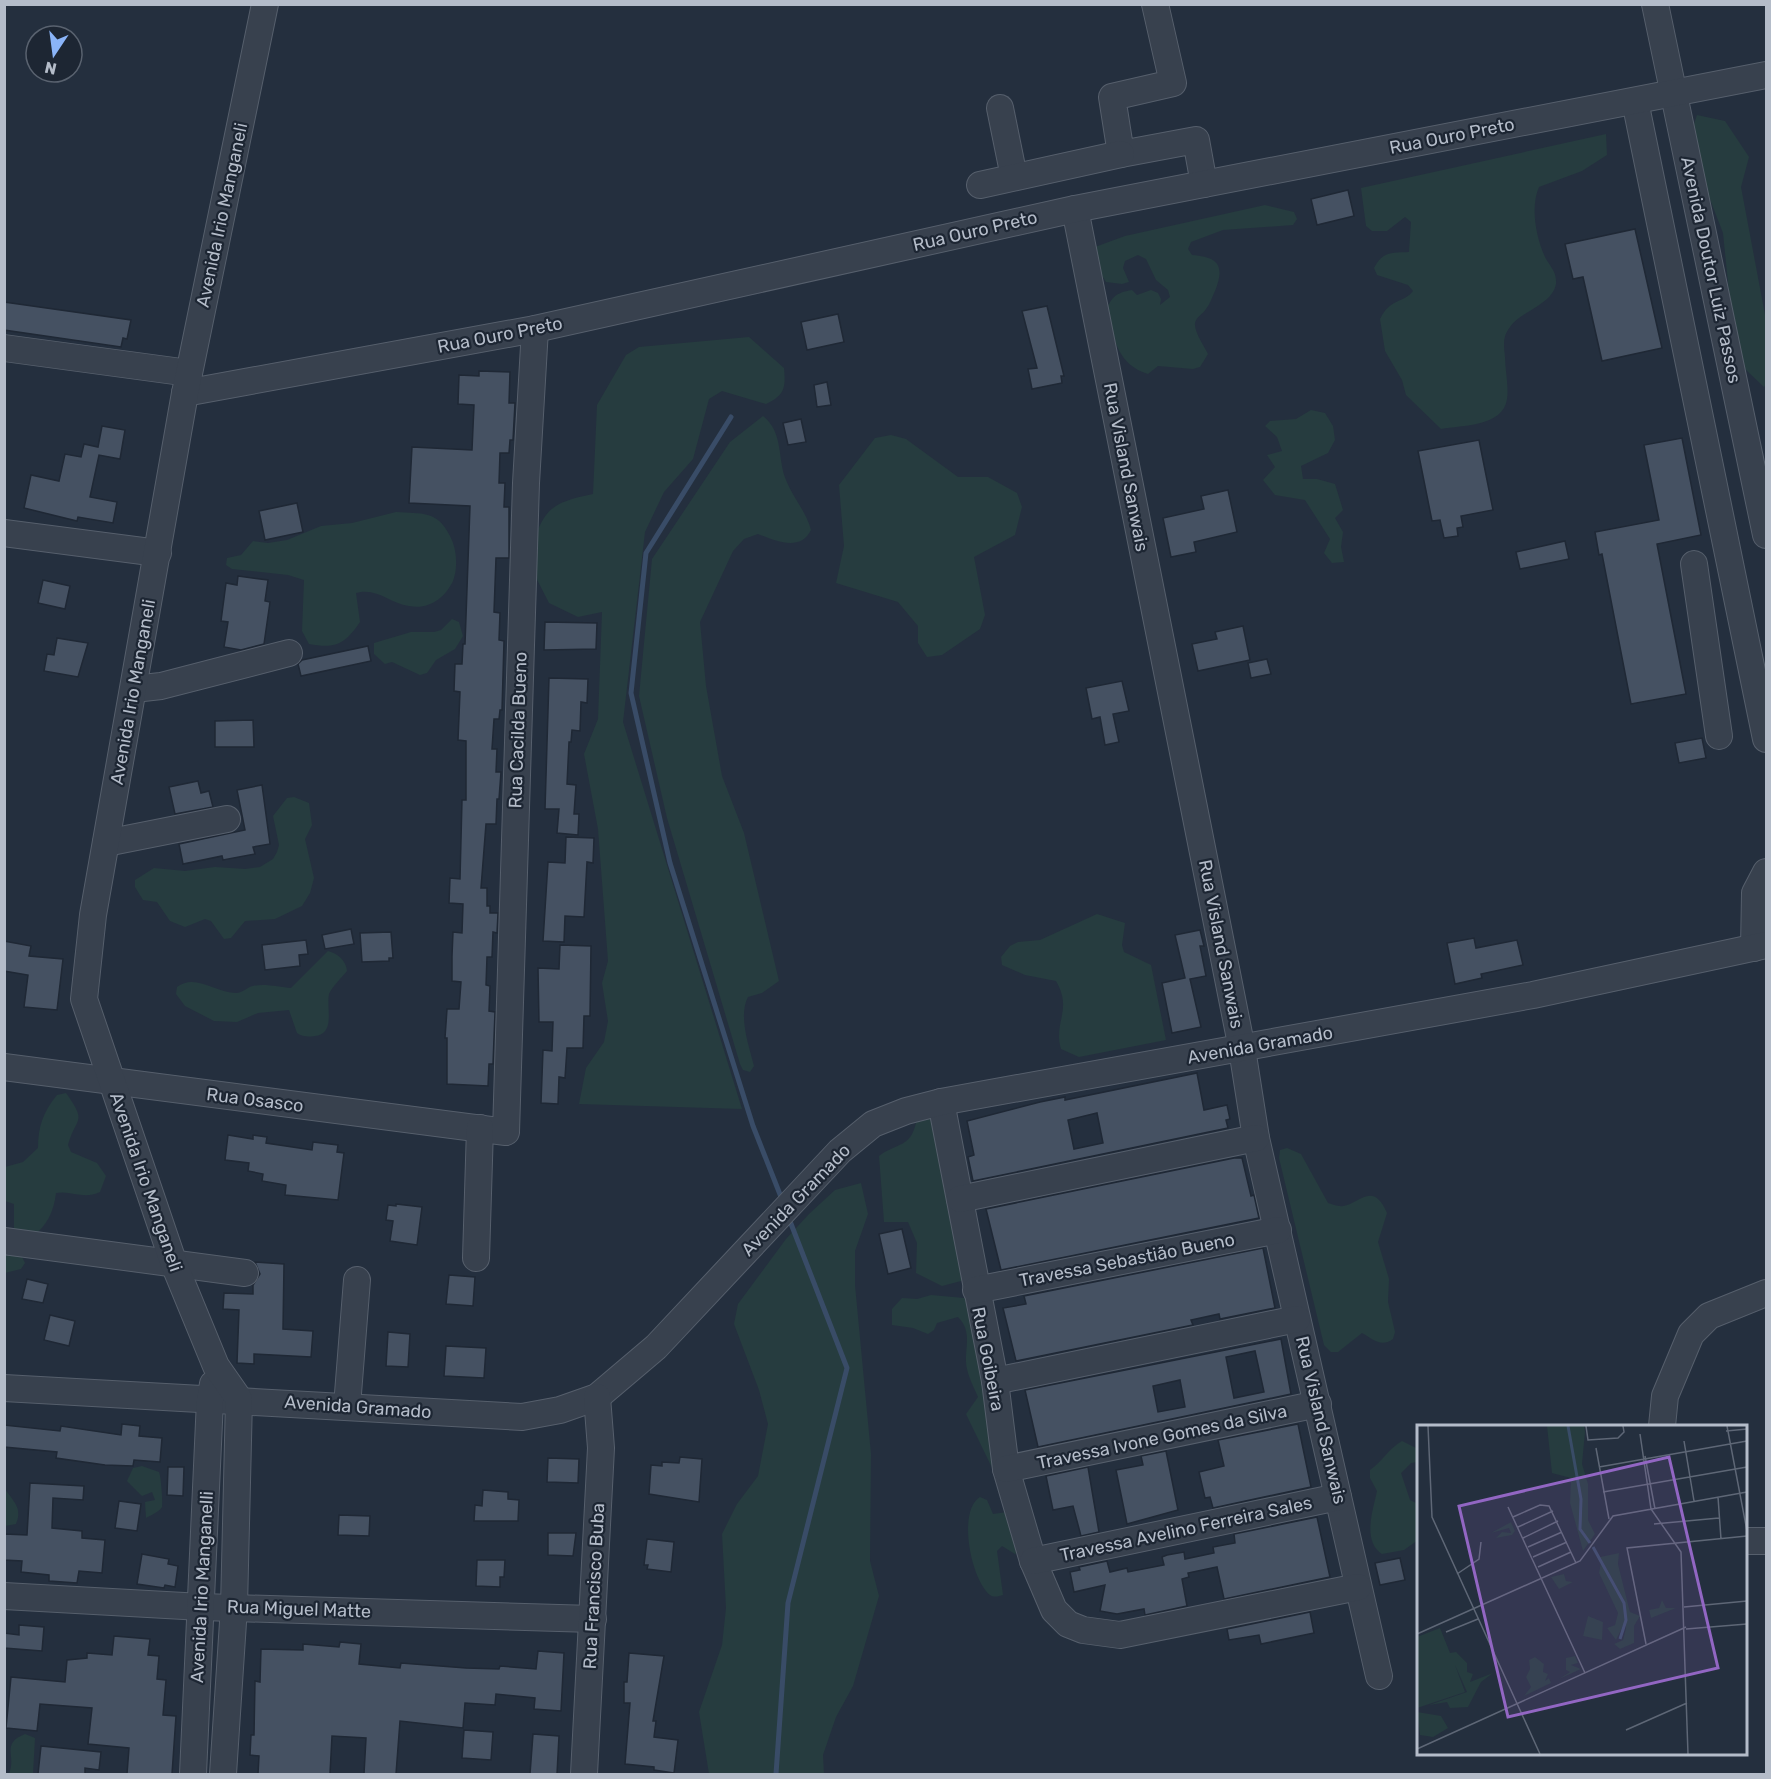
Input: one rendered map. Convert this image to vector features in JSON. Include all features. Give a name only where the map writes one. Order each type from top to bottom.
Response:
[{"type":"street","name":"Avenida Irio Manganeli","points":[[239,1399],[216,1366],[174,1264],[110,1082],[84,999],[93,915],[187,383],[265,4]]},
{"type":"street","points":[[1121,154],[1112,97],[1173,83],[1155,4]]},
{"type":"street","name":"Avenida Doutor Luiz Passos","points":[[1655,4],[1767,536]]},
{"type":"street","name":"Rua Ouro Preto","points":[[4,348],[187,383],[535,329],[1075,209],[1767,75]]},
{"type":"street","points":[[1635,100],[1759,670],[1767,739]]},
{"type":"street","points":[[1000,108],[1014,177]]},
{"type":"street","points":[[980,185],[1196,140],[1204,184]]},
{"type":"street","name":"Rua Visland Sanwais","points":[[1075,209],[1242,1049],[1256,1138],[1379,1676]]},
{"type":"street","name":"Rua Cacilda Bueno","points":[[506,1132],[525,483],[535,329]]},
{"type":"street","points":[[4,533],[158,554]]},
{"type":"street","points":[[1694,564],[1719,736]]},
{"type":"street","points":[[134,689],[161,686],[289,653]]},
{"type":"street","points":[[1713,699],[1759,670]]},
{"type":"street","points":[[106,843],[227,819]]},
{"type":"street","points":[[1760,947],[1755,893],[1767,872]]},
{"type":"street","name":"Avenida Gramado","points":[[4,1388],[210,1400],[239,1399],[522,1417],[560,1410],[597,1397],[656,1347],[722,1279],[776,1217],[840,1150],[873,1124],[906,1111],[940,1102],[1533,995],[1760,947]]},
{"type":"street","name":"Rua Osasco","points":[[4,1067],[506,1132]]},
{"type":"street","name":"Rua Goibeira","points":[[940,1102],[960,1199],[975,1290],[995,1381],[1006,1469],[1033,1561],[1054,1610],[1068,1623],[1083,1630],[1120,1635],[1358,1587]]},
{"type":"street","points":[[476,1258],[480,1128]]},
{"type":"street","points":[[960,1199],[1256,1138]]},
{"type":"street","name":"Travessa Sebastião Bueno","points":[[975,1290],[1278,1230]]},
{"type":"street","points":[[4,1241],[245,1273]]},
{"type":"street","points":[[347,1406],[357,1280]]},
{"type":"street","points":[[1662,1425],[1665,1396],[1691,1334],[1708,1316],[1767,1293]]},
{"type":"street","points":[[995,1381],[1298,1319]]},
{"type":"street","points":[[210,1400],[216,1366]]},
{"type":"street","name":"Rua Francisco Buba","points":[[584,1774],[601,1448],[597,1397]]},
{"type":"street","name":"Avenida Irio Manganelli","points":[[223,1774],[234,1607],[239,1399]]},
{"type":"street","name":"Avenida Irio Manganelli","points":[[193,1774],[210,1400]]},
{"type":"street","name":"Travessa Ivone Gomes da Silva","points":[[1006,1469],[1318,1404]]},
{"type":"street","name":"Travessa Avelino Ferreira Sales","points":[[1033,1561],[1338,1497]]},
{"type":"street","points":[[1747,1541],[1767,1541]]},
{"type":"street","name":"Rua Miguel Matte","points":[[4,1596],[202,1607],[593,1619]]},
{"type":"green space","points":[[1697,115],[1725,121],[1749,157],[1741,187],[1766,320],[1766,384],[1764,387],[1744,368],[1729,292],[1723,233],[1706,189],[1692,130]]},
{"type":"green space","points":[[1606,134],[1607,155],[1582,171],[1539,187],[1536,195],[1537,233],[1542,251],[1555,273],[1556,284],[1543,303],[1515,321],[1506,334],[1504,345],[1507,399],[1504,408],[1490,420],[1441,429],[1406,395],[1402,380],[1385,351],[1380,319],[1388,307],[1413,291],[1408,285],[1377,275],[1374,268],[1384,256],[1409,252],[1411,222],[1405,217],[1387,231],[1372,231],[1366,226],[1361,188]]},
{"type":"green space","points":[[1265,205],[1294,212],[1297,219],[1293,225],[1223,230],[1191,242],[1188,249],[1192,255],[1214,261],[1219,269],[1218,282],[1211,300],[1195,323],[1198,335],[1208,354],[1200,367],[1193,369],[1158,366],[1148,374],[1130,364],[1115,342],[1105,312],[1107,307],[1118,294],[1132,290],[1137,295],[1151,290],[1158,293],[1161,299],[1160,305],[1170,297],[1168,290],[1156,280],[1146,259],[1138,255],[1125,261],[1123,268],[1129,282],[1122,284],[1106,282],[1094,263],[1095,247],[1125,236]]},
{"type":"green space","points":[[749,337],[784,368],[784,386],[777,398],[766,404],[722,391],[709,399],[693,459],[664,492],[645,532],[623,722],[742,1109],[579,1104],[586,1068],[604,1042],[608,1021],[602,983],[608,961],[598,829],[584,754],[598,719],[602,612],[578,617],[549,603],[527,560],[542,522],[554,507],[593,494],[597,405],[626,355],[639,347]]},
{"type":"green space","points":[[1311,410],[1325,413],[1333,426],[1335,440],[1328,453],[1301,466],[1303,479],[1317,479],[1335,484],[1343,510],[1335,518],[1343,532],[1341,547],[1344,562],[1332,563],[1324,553],[1330,539],[1305,500],[1275,495],[1263,480],[1275,467],[1267,455],[1282,451],[1277,437],[1265,426],[1270,421],[1296,419]]},
{"type":"green space","points":[[763,416],[774,430],[783,472],[811,530],[801,541],[794,543],[780,542],[758,534],[744,539],[733,551],[700,622],[706,686],[722,776],[744,833],[779,981],[762,993],[748,997],[745,1005],[745,1031],[754,1066],[750,1072],[743,1070],[740,1064],[667,818],[639,696],[652,559],[730,442]]},
{"type":"green space","points":[[891,435],[906,439],[958,477],[988,477],[1017,493],[1022,507],[1015,535],[974,557],[985,615],[980,629],[942,655],[927,657],[918,643],[918,626],[898,602],[836,583],[844,546],[839,485],[875,438]]},
{"type":"green space","points":[[396,512],[428,515],[445,528],[452,541],[456,558],[453,581],[446,593],[436,601],[416,607],[370,592],[356,593],[360,622],[350,635],[333,645],[309,644],[302,631],[304,580],[288,575],[232,569],[226,565],[227,558],[241,555],[253,541],[268,543],[287,540],[321,526],[352,523]]},
{"type":"green space","points":[[452,619],[459,622],[463,636],[455,649],[436,660],[427,673],[420,675],[392,662],[385,664],[374,654],[374,643],[411,632],[441,630]]},
{"type":"green space","points":[[294,797],[309,803],[312,825],[305,839],[314,878],[310,893],[302,906],[275,919],[245,921],[231,938],[224,939],[211,921],[205,919],[185,927],[170,921],[157,902],[143,900],[135,887],[135,880],[154,868],[185,871],[215,867],[245,869],[260,867],[273,859],[279,845],[273,816],[287,798]]},
{"type":"green space","points":[[1097,914],[1125,923],[1122,945],[1124,952],[1151,965],[1166,1040],[1079,1057],[1061,1049],[1059,1031],[1063,1000],[1056,981],[1025,975],[1002,965],[1001,957],[1010,946],[1018,942],[1040,940]]},
{"type":"green space","points":[[328,951],[341,958],[347,971],[329,994],[329,1019],[326,1030],[315,1036],[297,1033],[289,1010],[258,1013],[237,1022],[214,1021],[185,1006],[176,994],[177,987],[191,982],[236,993],[257,985],[291,988]]},
{"type":"green space","points":[[66,1093],[78,1115],[68,1145],[71,1152],[97,1163],[106,1176],[100,1192],[88,1195],[56,1193],[54,1206],[42,1228],[32,1237],[21,1235],[14,1229],[14,1204],[5,1201],[5,1167],[23,1162],[38,1148],[40,1126],[48,1108],[57,1095]]},
{"type":"green space","points":[[929,1116],[935,1118],[965,1280],[942,1286],[916,1273],[917,1243],[908,1222],[884,1222],[879,1156],[907,1141],[916,1123]]},
{"type":"green space","points":[[1287,1148],[1301,1154],[1328,1203],[1343,1206],[1371,1196],[1382,1203],[1387,1213],[1378,1242],[1389,1279],[1388,1302],[1395,1332],[1393,1339],[1389,1342],[1377,1342],[1362,1333],[1338,1352],[1331,1352],[1324,1345],[1279,1158],[1280,1150]]},
{"type":"green space","points":[[861,1183],[868,1214],[855,1251],[855,1285],[871,1454],[870,1561],[879,1596],[853,1686],[836,1717],[823,1755],[824,1774],[709,1774],[699,1712],[722,1645],[726,1608],[722,1534],[737,1504],[758,1476],[768,1424],[759,1390],[734,1324],[738,1304],[786,1239],[809,1214],[835,1190]]},
{"type":"green space","points":[[5,1250],[20,1253],[25,1263],[21,1269],[5,1273]]},
{"type":"green space","points":[[931,1295],[975,1299],[996,1476],[966,1414],[978,1397],[967,1369],[967,1335],[963,1323],[958,1317],[937,1323],[934,1330],[928,1334],[913,1328],[892,1325],[892,1309],[902,1298],[917,1299]]},
{"type":"green space","points":[[1402,1441],[1417,1448],[1417,1462],[1411,1463],[1401,1473],[1410,1500],[1417,1504],[1417,1541],[1404,1550],[1382,1554],[1372,1541],[1370,1525],[1377,1491],[1370,1478],[1370,1470]]},
{"type":"green space","points":[[142,1466],[159,1472],[162,1490],[162,1507],[146,1518],[145,1502],[155,1500],[152,1492],[142,1496],[127,1481],[133,1468]]},
{"type":"green space","points":[[5,1489],[18,1509],[18,1518],[16,1524],[5,1526]]},
{"type":"green space","points":[[980,1497],[987,1500],[993,1514],[1007,1512],[1022,1549],[1015,1554],[1002,1546],[997,1551],[1003,1595],[990,1595],[983,1587],[972,1561],[969,1546],[969,1516],[973,1505]]},
{"type":"green space","points":[[25,1734],[35,1738],[33,1774],[9,1774],[11,1746],[17,1738]]},
{"type":"building","points":[[1348,190],[1354,216],[1317,225],[1311,199]]},
{"type":"building","points":[[1635,229],[1662,348],[1602,361],[1583,277],[1573,279],[1565,244]]},
{"type":"building","points":[[4,302],[131,320],[127,339],[123,338],[121,347],[4,330]]},
{"type":"building","points":[[1047,306],[1064,376],[1061,376],[1062,383],[1032,389],[1028,369],[1037,368],[1022,311]]},
{"type":"building","points":[[838,314],[844,342],[807,350],[801,322]]},
{"type":"building","points":[[479,371],[510,372],[509,403],[515,403],[513,440],[510,440],[509,453],[500,453],[499,483],[505,483],[504,507],[509,507],[509,558],[496,558],[494,612],[500,613],[499,640],[504,641],[502,710],[500,710],[499,719],[494,719],[492,749],[497,749],[496,772],[501,772],[496,824],[486,824],[481,888],[487,888],[487,906],[490,906],[490,913],[498,913],[497,933],[493,932],[492,957],[487,957],[486,985],[490,986],[489,1011],[495,1012],[493,1064],[489,1064],[488,1086],[447,1084],[447,1038],[445,1038],[447,1009],[459,1009],[461,982],[452,981],[452,956],[453,932],[462,933],[463,904],[449,903],[450,878],[460,879],[462,800],[466,800],[466,741],[458,740],[460,692],[454,691],[455,664],[462,664],[463,644],[465,644],[470,506],[409,503],[412,447],[472,450],[474,405],[458,404],[459,375],[479,376]]},
{"type":"building","points":[[827,382],[831,405],[817,407],[814,385]]},
{"type":"building","points":[[801,419],[806,442],[788,445],[783,423]]},
{"type":"building","points":[[102,426],[125,430],[120,459],[99,455],[90,497],[117,502],[113,523],[78,517],[77,521],[24,508],[31,475],[59,481],[65,454],[81,457],[84,444],[98,447]]},
{"type":"building","points":[[1682,438],[1701,535],[1657,544],[1686,694],[1631,704],[1602,554],[1599,555],[1595,532],[1659,520],[1644,445]]},
{"type":"building","points":[[1479,440],[1493,510],[1461,516],[1463,527],[1457,528],[1458,536],[1444,538],[1440,520],[1432,521],[1418,451]]},
{"type":"building","points":[[1228,490],[1237,532],[1194,542],[1196,552],[1171,557],[1163,518],[1204,509],[1201,496]]},
{"type":"building","points":[[297,503],[303,532],[265,540],[259,511]]},
{"type":"building","points":[[1565,541],[1569,559],[1520,569],[1516,552]]},
{"type":"building","points":[[238,576],[268,580],[265,601],[270,602],[264,644],[241,650],[224,647],[228,622],[221,621],[226,583],[237,585]]},
{"type":"building","points":[[43,580],[70,586],[65,609],[38,603]]},
{"type":"building","points":[[545,622],[597,623],[596,649],[544,650]]},
{"type":"building","points":[[1243,626],[1250,660],[1198,671],[1192,644],[1217,639],[1215,632]]},
{"type":"building","points":[[57,638],[88,643],[78,677],[44,671],[47,654],[54,655]]},
{"type":"building","points":[[368,646],[371,661],[301,676],[298,664],[302,660]]},
{"type":"building","points":[[1267,659],[1271,674],[1251,678],[1248,663]]},
{"type":"building","points":[[549,678],[588,679],[587,703],[581,702],[580,731],[572,730],[571,742],[569,742],[567,784],[576,785],[574,814],[579,814],[578,835],[557,833],[559,809],[545,809]]},
{"type":"building","points":[[1122,681],[1129,711],[1113,714],[1119,742],[1105,745],[1100,717],[1092,719],[1086,688]]},
{"type":"building","points":[[253,720],[254,747],[215,747],[215,721]]},
{"type":"building","points":[[1702,738],[1706,758],[1679,763],[1675,743]]},
{"type":"building","points":[[198,781],[201,793],[209,791],[213,807],[175,814],[169,787]]},
{"type":"building","points":[[262,785],[270,844],[253,847],[255,854],[223,860],[222,856],[183,864],[179,844],[245,830],[237,790]]},
{"type":"building","points":[[566,837],[594,838],[593,863],[587,862],[584,917],[565,916],[564,942],[543,941],[548,862],[565,863]]},
{"type":"building","points":[[351,929],[354,944],[325,949],[322,935]]},
{"type":"building","points":[[1200,930],[1204,946],[1200,946],[1206,976],[1190,979],[1201,1027],[1172,1033],[1162,983],[1185,978],[1175,935]]},
{"type":"building","points":[[391,932],[393,958],[389,958],[389,961],[362,962],[360,933]]},
{"type":"building","points":[[1474,938],[1476,948],[1517,940],[1523,965],[1481,974],[1482,978],[1455,984],[1447,943]]},
{"type":"building","points":[[306,940],[308,954],[299,955],[300,966],[265,970],[262,945]]},
{"type":"building","points":[[4,941],[31,946],[29,956],[63,959],[57,1010],[24,1007],[28,975],[4,971]]},
{"type":"building","points":[[560,945],[591,946],[590,1016],[584,1016],[583,1048],[567,1048],[565,1078],[559,1077],[558,1104],[541,1103],[543,1050],[552,1051],[553,1022],[539,1022],[538,968],[559,969]]},
{"type":"building","points":[[1197,1073],[1204,1110],[1227,1105],[1230,1119],[1226,1120],[1228,1128],[973,1181],[968,1157],[974,1155],[967,1121],[1040,1102],[1065,1097],[1065,1100]],"holes":[[[1097,1113],[1103,1143],[1074,1149],[1068,1120]]]},
{"type":"building","points":[[228,1135],[253,1139],[253,1135],[267,1137],[266,1143],[312,1150],[313,1142],[338,1145],[337,1152],[344,1153],[338,1200],[285,1195],[286,1185],[262,1181],[263,1174],[248,1171],[249,1163],[225,1160]]},
{"type":"building","points":[[1242,1158],[1259,1218],[1001,1270],[986,1209]]},
{"type":"building","points":[[396,1204],[422,1207],[417,1245],[390,1241],[393,1221],[386,1220],[388,1205],[396,1206]]},
{"type":"building","points":[[902,1229],[911,1268],[888,1274],[879,1234]]},
{"type":"building","points":[[1263,1248],[1275,1308],[1220,1319],[1219,1314],[1191,1320],[1193,1325],[1016,1361],[1003,1308],[1026,1304],[1024,1296]]},
{"type":"building","points":[[255,1262],[284,1264],[283,1329],[313,1331],[311,1357],[254,1354],[254,1364],[237,1363],[239,1310],[223,1309],[224,1293],[253,1294],[253,1285],[260,1274]]},
{"type":"building","points":[[449,1275],[475,1277],[473,1306],[446,1304]]},
{"type":"building","points":[[27,1279],[48,1284],[43,1303],[22,1299]]},
{"type":"building","points":[[50,1315],[75,1321],[69,1346],[44,1340]]},
{"type":"building","points":[[388,1332],[410,1334],[408,1367],[386,1366]]},
{"type":"building","points":[[1281,1339],[1291,1394],[1038,1447],[1025,1390]],"holes":[[[1255,1351],[1264,1392],[1234,1398],[1226,1357]],[[1180,1380],[1185,1407],[1158,1412],[1153,1386]]]},
{"type":"building","points":[[446,1346],[486,1348],[484,1378],[444,1376]]},
{"type":"building","points":[[122,1424],[140,1426],[139,1436],[162,1438],[160,1462],[134,1460],[133,1466],[105,1465],[56,1458],[57,1452],[4,1447],[4,1425],[60,1431],[61,1426],[121,1435]]},
{"type":"building","points":[[1298,1424],[1311,1487],[1213,1508],[1210,1497],[1205,1498],[1199,1472],[1224,1466],[1218,1440]]},
{"type":"building","points":[[1166,1451],[1178,1510],[1127,1524],[1116,1470],[1143,1465],[1141,1456]]},
{"type":"building","points":[[680,1457],[702,1459],[699,1502],[649,1494],[651,1465],[662,1466],[662,1462],[679,1463]]},
{"type":"building","points":[[548,1458],[579,1459],[578,1483],[547,1482]]},
{"type":"building","points":[[168,1467],[184,1467],[183,1496],[167,1495]]},
{"type":"building","points":[[1088,1467],[1099,1532],[1081,1536],[1073,1506],[1053,1510],[1046,1476]]},
{"type":"building","points":[[30,1483],[84,1486],[83,1500],[53,1498],[52,1528],[82,1531],[82,1538],[105,1540],[102,1573],[79,1571],[77,1583],[49,1581],[49,1575],[21,1572],[22,1561],[4,1560],[4,1534],[27,1535]]},
{"type":"building","points":[[483,1490],[508,1492],[508,1499],[519,1500],[518,1521],[474,1521],[475,1505],[482,1506]]},
{"type":"building","points":[[119,1501],[141,1504],[137,1531],[115,1528]]},
{"type":"building","points":[[339,1515],[370,1516],[369,1536],[338,1535]]},
{"type":"building","points":[[1317,1517],[1330,1577],[1224,1599],[1217,1567],[1188,1573],[1189,1577],[1182,1579],[1187,1606],[1145,1615],[1144,1609],[1117,1614],[1100,1611],[1105,1585],[1074,1592],[1070,1572],[1080,1570],[1079,1567],[1107,1561],[1110,1572],[1127,1568],[1128,1572],[1164,1565],[1162,1557],[1167,1555],[1184,1552],[1185,1559],[1214,1553],[1213,1547],[1235,1543],[1234,1534]]},
{"type":"building","points":[[548,1533],[576,1533],[573,1556],[548,1555]]},
{"type":"building","points":[[647,1539],[674,1542],[671,1572],[647,1569],[648,1565],[644,1565]]},
{"type":"building","points":[[142,1554],[169,1559],[168,1564],[178,1566],[175,1587],[165,1585],[164,1588],[137,1584]]},
{"type":"building","points":[[1400,1558],[1405,1580],[1380,1585],[1375,1563]]},
{"type":"building","points":[[477,1560],[505,1560],[504,1577],[500,1577],[500,1587],[476,1586]]},
{"type":"building","points":[[1310,1612],[1314,1633],[1261,1644],[1259,1635],[1229,1640],[1227,1629]]},
{"type":"building","points":[[19,1625],[44,1627],[42,1651],[4,1648],[4,1633],[19,1635]]},
{"type":"building","points":[[114,1636],[150,1639],[148,1655],[159,1656],[157,1679],[166,1680],[163,1715],[176,1716],[172,1774],[127,1774],[129,1748],[88,1744],[92,1708],[40,1704],[37,1731],[6,1728],[11,1677],[65,1682],[67,1660],[87,1658],[87,1653],[112,1655]]},
{"type":"building","points":[[340,1642],[361,1644],[359,1664],[400,1668],[401,1663],[466,1668],[499,1669],[500,1666],[536,1669],[538,1651],[564,1653],[561,1711],[534,1709],[535,1698],[496,1694],[495,1705],[465,1703],[463,1728],[400,1721],[396,1774],[364,1774],[366,1738],[332,1736],[330,1774],[258,1774],[259,1756],[250,1755],[251,1735],[254,1735],[255,1681],[260,1682],[261,1649],[303,1650],[303,1644],[339,1647]]},
{"type":"building","points":[[629,1653],[664,1656],[653,1721],[656,1721],[654,1737],[678,1740],[674,1773],[654,1770],[654,1767],[625,1764],[630,1703],[624,1703],[624,1682],[627,1682]]},
{"type":"building","points":[[464,1730],[493,1732],[491,1760],[462,1758]]},
{"type":"building","points":[[533,1734],[559,1736],[557,1774],[530,1774]]},
{"type":"building","points":[[41,1746],[101,1752],[99,1770],[85,1768],[85,1774],[38,1774]]},
{"type":"waterway","points":[[731,417],[646,553],[631,693],[670,863],[753,1126],[783,1202]]},
{"type":"waterway","points":[[776,1774],[788,1603],[847,1368],[788,1216]]}]
